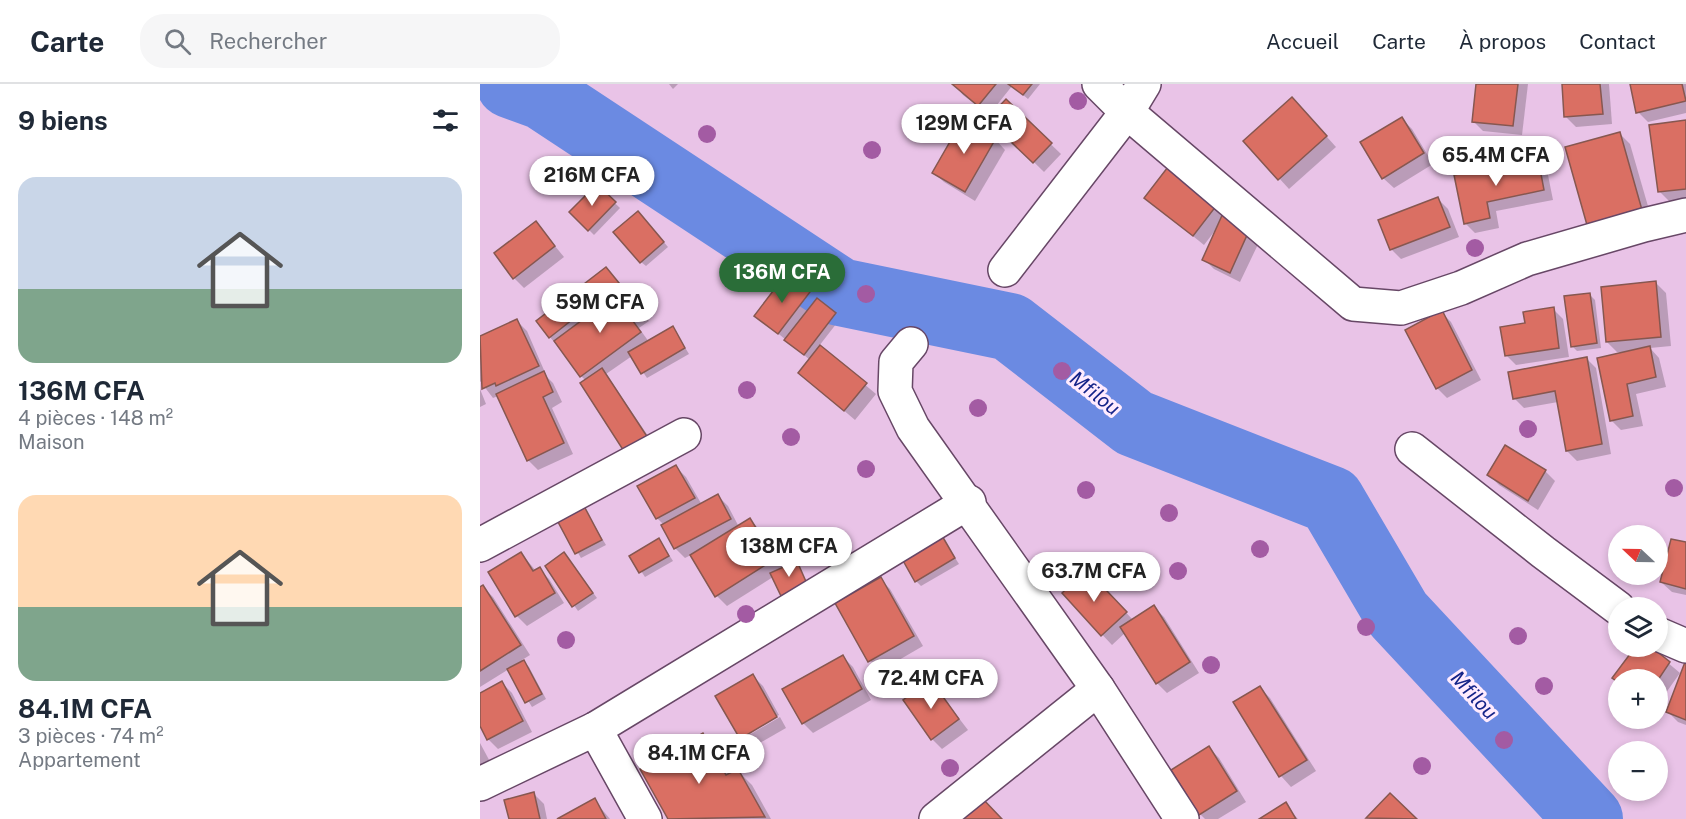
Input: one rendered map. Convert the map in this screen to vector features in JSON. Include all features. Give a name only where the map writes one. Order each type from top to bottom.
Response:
[{"type":"street","points":[[1099,84],[1127,112],[1353,304],[1401,308],[1461,288],[1527,259],[1686,215]]},
{"type":"street","points":[[1005,270],[1127,112],[1144,84]]},
{"type":"street","points":[[911,344],[896,362],[895,391],[914,428],[969,502],[1098,689],[1182,819]]},
{"type":"street","points":[[480,545],[684,435]]},
{"type":"street","points":[[1412,449],[1608,601]]},
{"type":"street","points":[[480,784],[595,729],[969,502]]},
{"type":"street","points":[[1668,638],[1686,646]]},
{"type":"street","points":[[936,819],[1098,689]]},
{"type":"street","points":[[595,729],[645,819]]},
{"type":"building","points":[[952,84],[996,84],[978,106]]},
{"type":"building","points":[[1008,84],[1032,84],[1023,95]]},
{"type":"building","points":[[1476,84],[1518,84],[1513,126],[1472,122]]},
{"type":"building","points":[[1562,84],[1600,84],[1603,114],[1564,117]]},
{"type":"building","points":[[1630,84],[1682,84],[1686,101],[1636,113]]},
{"type":"building","points":[[1292,97],[1327,136],[1278,180],[1243,141]]},
{"type":"building","points":[[1006,99],[1052,143],[1033,163],[987,119]]},
{"type":"building","points":[[1402,117],[1424,153],[1382,179],[1360,142]]},
{"type":"building","points":[[963,119],[996,138],[965,192],[932,173]]},
{"type":"building","points":[[1686,120],[1686,189],[1658,192],[1649,125]]},
{"type":"building","points":[[1620,132],[1642,210],[1587,225],[1565,147]]},
{"type":"building","points":[[1538,158],[1544,190],[1487,202],[1490,218],[1464,224],[1454,175]]},
{"type":"building","points":[[1171,163],[1220,201],[1193,236],[1144,198]]},
{"type":"building","points":[[597,184],[616,202],[588,231],[569,212]]},
{"type":"building","points":[[1438,197],[1450,227],[1390,250],[1378,220]]},
{"type":"building","points":[[638,211],[664,242],[640,263],[613,232]]},
{"type":"building","points":[[1224,211],[1252,224],[1230,273],[1202,260]]},
{"type":"building","points":[[536,221],[555,246],[513,279],[494,253]]},
{"type":"building","points":[[606,267],[619,283],[549,338],[536,321]]},
{"type":"building","points":[[786,274],[810,292],[778,334],[754,316]]},
{"type":"building","points":[[1656,281],[1661,337],[1606,342],[1601,287]]},
{"type":"building","points":[[624,289],[640,310],[630,317],[641,332],[580,377],[554,341]]},
{"type":"building","points":[[1590,293],[1597,343],[1571,347],[1564,296]]},
{"type":"building","points":[[817,298],[836,313],[804,355],[784,340]]},
{"type":"building","points":[[1554,307],[1559,348],[1505,356],[1500,327],[1525,323],[1523,312]]},
{"type":"building","points":[[1442,310],[1472,370],[1436,389],[1405,330]]},
{"type":"building","points":[[517,319],[539,366],[496,386],[495,383],[482,389],[480,336]]},
{"type":"building","points":[[673,326],[685,348],[641,374],[628,352]]},
{"type":"building","points":[[820,345],[867,383],[844,411],[798,373]]},
{"type":"building","points":[[1650,346],[1656,377],[1627,384],[1633,416],[1610,421],[1597,358]]},
{"type":"building","points":[[1587,357],[1602,444],[1566,451],[1555,391],[1513,399],[1508,372]]},
{"type":"building","points":[[602,368],[650,441],[627,456],[580,383]]},
{"type":"building","points":[[544,371],[553,392],[543,397],[564,443],[527,461],[496,394]]},
{"type":"building","points":[[1505,445],[1546,470],[1528,501],[1487,475]]},
{"type":"building","points":[[676,465],[695,498],[656,519],[637,486]]},
{"type":"building","points":[[718,494],[731,519],[674,549],[661,525]]},
{"type":"building","points":[[584,506],[602,540],[575,554],[557,520]]},
{"type":"building","points":[[750,518],[775,559],[715,597],[690,555]]},
{"type":"building","points":[[941,534],[955,558],[915,582],[901,557]]},
{"type":"building","points":[[659,538],[669,556],[639,573],[629,556]]},
{"type":"building","points":[[1671,539],[1686,542],[1686,589],[1668,584],[1668,551]]},
{"type":"building","points":[[521,552],[533,571],[540,567],[555,593],[515,617],[488,572]]},
{"type":"building","points":[[564,552],[593,593],[572,607],[545,566]]},
{"type":"building","points":[[797,561],[807,584],[781,596],[770,573]]},
{"type":"building","points":[[1087,570],[1127,612],[1101,636],[1062,593]]},
{"type":"building","points":[[881,577],[914,636],[868,662],[835,603]]},
{"type":"building","points":[[483,585],[521,645],[480,671],[480,587]]},
{"type":"building","points":[[1154,605],[1190,662],[1156,684],[1120,627]]},
{"type":"building","points":[[843,655],[862,689],[802,724],[782,689]]},
{"type":"building","points":[[1628,657],[1664,657],[1670,662],[1665,669],[1619,669]]},
{"type":"building","points":[[524,660],[542,694],[525,703],[507,669]]},
{"type":"building","points":[[1686,662],[1686,720],[1668,713],[1668,707]]},
{"type":"building","points":[[753,674],[777,717],[740,739],[715,696]]},
{"type":"building","points":[[931,680],[959,719],[931,740],[903,700]]},
{"type":"building","points":[[502,681],[523,721],[487,740],[480,726],[480,693]]},
{"type":"building","points":[[1260,686],[1307,760],[1279,777],[1233,702]]},
{"type":"building","points":[[703,733],[726,775],[738,769],[765,817],[668,819],[640,769]]},
{"type":"building","points":[[1209,746],[1237,791],[1199,815],[1171,770]]},
{"type":"building","points":[[534,792],[540,819],[509,819],[504,800]]},
{"type":"building","points":[[1390,793],[1417,819],[1366,818]]},
{"type":"building","points":[[595,798],[606,819],[557,819]]},
{"type":"building","points":[[982,798],[1002,819],[960,819]]},
{"type":"building","points":[[1286,802],[1296,819],[1259,819]]},
{"type":"waterway","name":"Mfilou","points":[[510,84],[543,96],[840,292],[1010,327],[1134,423],[1331,500],[1398,614],[1589,819]]}]
